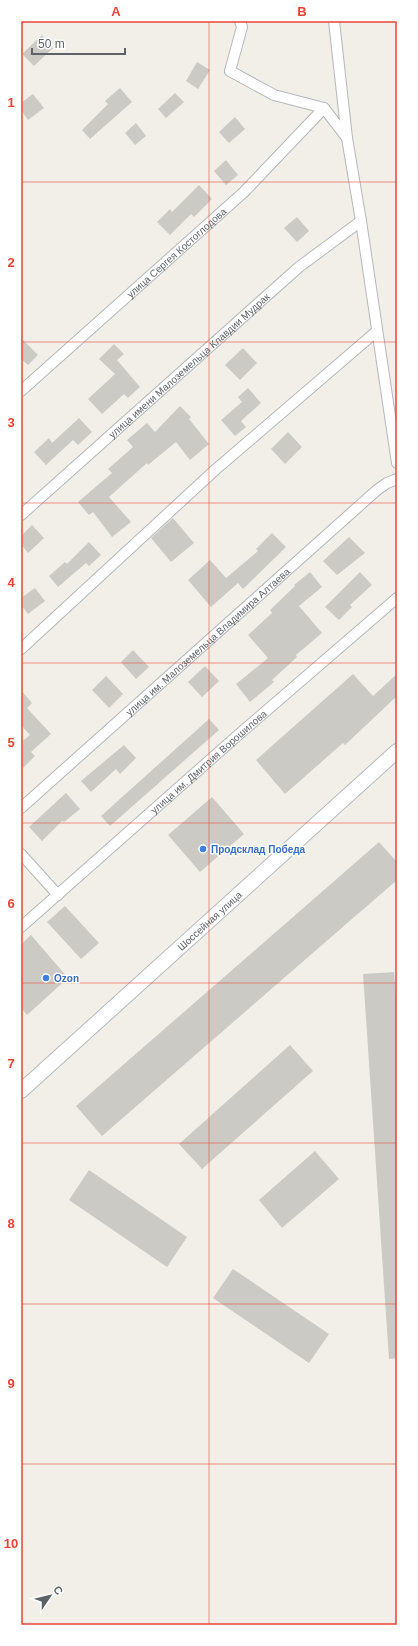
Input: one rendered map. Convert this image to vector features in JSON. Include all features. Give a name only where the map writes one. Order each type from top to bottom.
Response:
[{"type":"street","points":[[240,21],[242,27],[230,71],[274,95],[324,108],[347,138]]},
{"type":"street","points":[[334,21],[347,138],[361,221],[397,463]]},
{"type":"street","name":"улица Сергея Костоглодова","points":[[21,391],[244,192],[324,108]]},
{"type":"street","name":"улица имени Малоземельца Клавдии Мудрак","points":[[21,515],[300,267],[361,221]]},
{"type":"street","points":[[21,649],[215,470],[377,331]]},
{"type":"street","name":"улица им. Малоземельца Владимира Алтаева","points":[[21,808],[377,490],[387,483],[397,479]]},
{"type":"street","name":"улица им. Дмитрия Ворошилова","points":[[21,927],[237,736],[397,598]]},
{"type":"street","name":"Шоссейная улица","points":[[21,1091],[397,751]]},
{"type":"street","points":[[21,854],[58,895]]},
{"type":"building","points":[[42,35],[53,48],[34,66],[22,54]]},
{"type":"building","points":[[197,62],[210,70],[198,89],[186,81]]},
{"type":"building","points":[[120,88],[132,102],[90,139],[82,130],[108,104],[105,101]]},
{"type":"building","points":[[175,93],[184,102],[166,118],[158,109]]},
{"type":"building","points":[[33,94],[44,108],[28,120],[21,110],[21,103]]},
{"type":"building","points":[[235,117],[245,129],[229,143],[219,132]]},
{"type":"building","points":[[136,123],[146,136],[135,145],[125,133]]},
{"type":"building","points":[[226,160],[238,175],[226,185],[214,171]]},
{"type":"building","points":[[199,185],[212,199],[194,217],[191,214],[170,235],[157,222],[170,209],[172,212]]},
{"type":"building","points":[[297,217],[309,231],[297,242],[284,228]]},
{"type":"building","points":[[21,338],[38,355],[28,365],[21,359]]},
{"type":"building","points":[[114,344],[124,354],[117,360],[140,387],[128,398],[124,394],[102,414],[88,399],[115,374],[99,359]]},
{"type":"building","points":[[243,348],[257,363],[240,380],[225,365]]},
{"type":"building","points":[[248,388],[261,403],[241,421],[246,427],[235,436],[221,420],[242,402],[238,397]]},
{"type":"building","points":[[180,406],[191,417],[189,419],[209,444],[190,460],[176,442],[148,465],[147,463],[109,497],[131,522],[112,537],[93,512],[89,515],[78,502],[112,473],[108,469],[133,447],[127,440],[147,423],[155,432]]},
{"type":"building","points":[[79,418],[92,432],[78,445],[73,440],[46,465],[34,452],[49,438],[52,443]]},
{"type":"building","points":[[288,432],[302,447],[285,464],[271,449]]},
{"type":"building","points":[[173,518],[194,543],[171,562],[151,538]]},
{"type":"building","points":[[32,525],[44,538],[28,553],[21,544],[21,536]]},
{"type":"building","points":[[272,533],[286,547],[243,589],[238,583],[211,607],[188,580],[210,560],[226,578],[258,551],[256,549]]},
{"type":"building","points":[[349,537],[365,553],[337,575],[323,561]]},
{"type":"building","points":[[89,542],[101,555],[89,566],[86,563],[58,587],[49,576],[65,562],[67,564]]},
{"type":"building","points":[[310,572],[322,587],[299,606],[322,633],[296,655],[297,657],[272,680],[274,682],[250,702],[236,684],[268,658],[248,635],[272,613],[270,610],[295,586],[294,585]]},
{"type":"building","points":[[360,572],[372,585],[350,605],[352,607],[339,620],[325,607]]},
{"type":"building","points":[[35,588],[45,601],[28,614],[21,605],[21,598]]},
{"type":"building","points":[[133,650],[149,667],[136,679],[121,662]]},
{"type":"building","points":[[205,666],[219,681],[202,697],[188,682]]},
{"type":"building","points":[[353,674],[373,696],[397,674],[397,696],[345,745],[343,743],[285,794],[256,760]]},
{"type":"building","points":[[106,676],[123,694],[109,708],[92,690]]},
{"type":"building","points":[[21,690],[32,703],[27,708],[51,734],[31,752],[35,756],[21,770],[21,742],[30,735],[21,725]]},
{"type":"building","points":[[209,719],[219,730],[110,826],[101,816]]},
{"type":"building","points":[[124,745],[136,758],[120,774],[116,769],[91,792],[81,781]]},
{"type":"building","points":[[66,793],[80,809],[64,822],[62,821],[42,841],[29,827]]},
{"type":"building","points":[[212,797],[244,834],[200,872],[168,835]]},
{"type":"building","points":[[379,842],[397,862],[397,880],[102,1136],[76,1106]]},
{"type":"building","points":[[65,906],[99,943],[81,959],[47,922]]},
{"type":"building","points":[[31,935],[68,978],[27,1015],[21,1008],[21,944]]},
{"type":"building","points":[[394,972],[397,1013],[397,1358],[389,1359],[363,974]]},
{"type":"building","points":[[290,1045],[313,1071],[202,1169],[179,1144]]},
{"type":"building","points":[[315,1151],[339,1179],[282,1228],[259,1200]]},
{"type":"building","points":[[89,1170],[187,1237],[167,1267],[69,1200]]},
{"type":"building","points":[[233,1269],[329,1334],[309,1363],[213,1298]]},
{"type":"place","name":"Продсклад Победа","points":[[203,849]]},
{"type":"place","name":"Ozon","points":[[46,978]]}]
